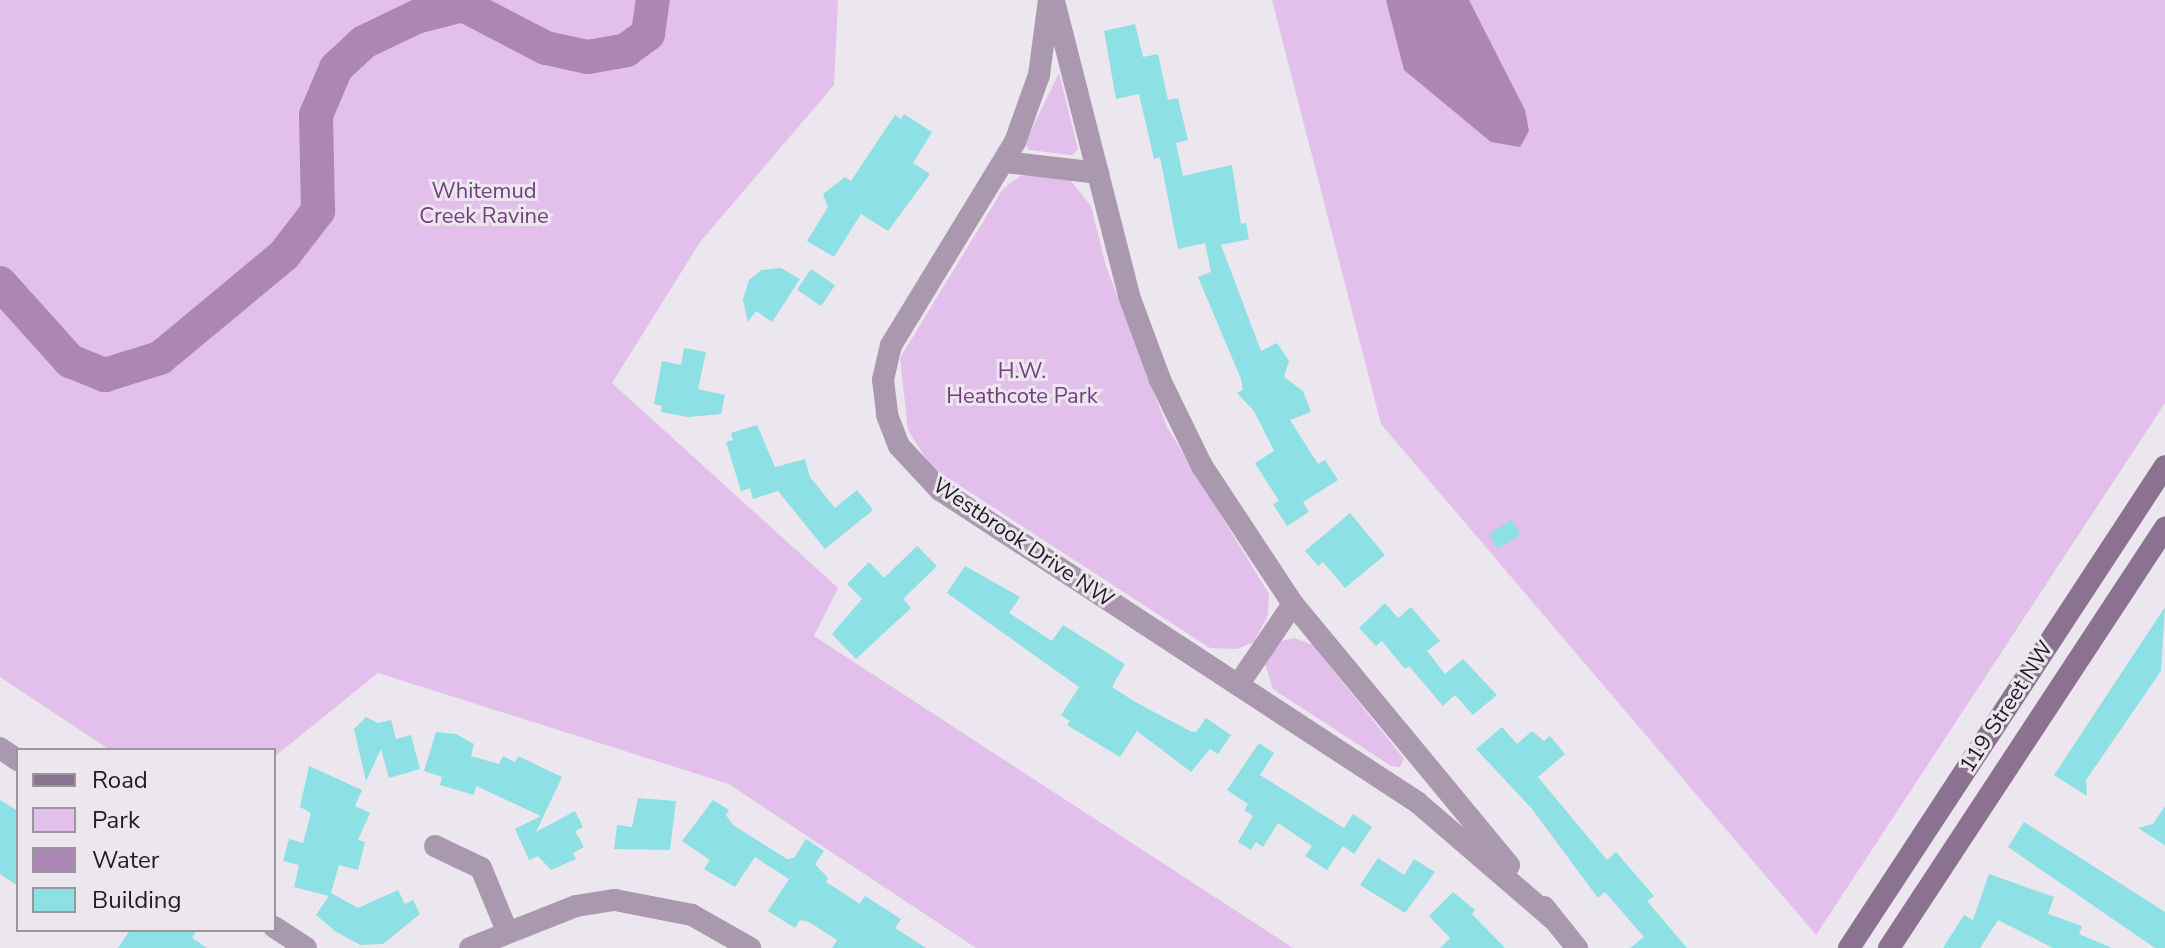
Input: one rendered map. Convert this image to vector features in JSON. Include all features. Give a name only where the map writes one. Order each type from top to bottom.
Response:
[{"type":"main road","name":"119 Street NW","points":[[1849,948],[2165,466]]},
{"type":"main road","name":"119 Street NW","points":[[1889,948],[2165,528]]},
{"type":"street","name":"Westbrook Drive NW","points":[[1051,0],[1039,75],[1005,162],[891,345],[883,380],[887,415],[899,446],[940,490],[1417,802],[1552,918]]},
{"type":"street","name":"Westbrook Drive NW","points":[[1051,0],[1129,296],[1160,380],[1202,466],[1293,604],[1577,948]]},
{"type":"street","points":[[1005,162],[1098,173]]},
{"type":"street","points":[[1238,685],[1293,604]]},
{"type":"street","points":[[435,846],[481,868],[507,931]]},
{"type":"street","points":[[470,948],[576,906],[633,901],[692,915],[750,948]]},
{"type":"street","points":[[276,928],[306,948]]},
{"type":"green space","name":"Whitemud Creek Ravine","points":[[0,0],[838,0],[834,85],[700,242],[612,383],[838,588],[814,636],[1293,948],[976,948],[729,784],[378,673],[276,755],[276,748],[107,748],[0,677]]},
{"type":"green space","points":[[1272,0],[2165,0],[2165,403],[1816,935],[1381,424]]},
{"type":"green space","points":[[1059,73],[1078,149],[1072,155],[1029,150],[1025,143]]},
{"type":"green space","name":"H.W. Heathcote Park","points":[[1051,173],[1071,181],[1091,206],[1106,266],[1167,427],[1269,594],[1268,615],[1254,642],[1237,649],[1210,648],[931,467],[908,430],[900,358],[1003,189],[1020,176]]},
{"type":"green space","points":[[1294,638],[1313,645],[1404,759],[1400,767],[1391,766],[1273,689],[1265,664],[1281,641]]},
{"type":"water","points":[[1386,0],[1469,0],[1525,110],[1529,131],[1520,147],[1491,142],[1404,70]]},
{"type":"building","points":[[1135,24],[1143,57],[1158,54],[1168,100],[1178,98],[1188,140],[1176,143],[1183,176],[1232,165],[1241,224],[1246,223],[1249,239],[1221,245],[1261,351],[1277,343],[1289,361],[1284,377],[1303,391],[1311,412],[1290,420],[1318,464],[1325,460],[1338,480],[1303,502],[1309,512],[1287,526],[1273,504],[1279,501],[1255,463],[1274,451],[1254,411],[1237,393],[1243,390],[1241,379],[1198,277],[1211,272],[1205,243],[1178,249],[1160,157],[1154,159],[1139,94],[1116,99],[1104,31]]},
{"type":"building","points":[[904,114],[932,132],[913,163],[930,174],[888,231],[861,214],[834,257],[807,241],[828,207],[823,194],[845,177],[851,181],[895,115],[901,119]]},
{"type":"building","points":[[781,268],[800,279],[772,322],[756,311],[748,322],[743,300],[749,280],[761,270]]},
{"type":"building","points":[[811,269],[835,285],[821,306],[797,290]]},
{"type":"building","points":[[684,348],[706,352],[698,389],[725,395],[721,414],[688,417],[661,412],[662,406],[654,404],[662,361],[681,365]]},
{"type":"building","points":[[757,425],[775,467],[805,459],[810,477],[835,508],[857,490],[873,510],[825,549],[778,491],[753,499],[750,488],[741,491],[726,442],[733,440],[731,433]]},
{"type":"building","points":[[1350,513],[1385,555],[1345,588],[1323,562],[1318,566],[1305,551]]},
{"type":"building","points":[[1512,520],[1521,535],[1498,548],[1489,534]]},
{"type":"building","points":[[917,546],[937,566],[903,599],[911,608],[856,659],[832,634],[862,599],[847,584],[869,562],[884,578]]},
{"type":"building","points":[[965,566],[1020,597],[1009,613],[1052,641],[1063,625],[1125,664],[1112,687],[1137,703],[1190,731],[1196,732],[1206,718],[1231,735],[1218,754],[1210,749],[1191,772],[1137,731],[1120,757],[1067,725],[1070,721],[1061,715],[1079,687],[947,593]]},
{"type":"building","points":[[1385,603],[1398,618],[1411,607],[1440,641],[1427,651],[1445,674],[1463,659],[1497,695],[1473,715],[1455,695],[1443,706],[1409,666],[1405,669],[1382,641],[1376,646],[1359,628]]},
{"type":"building","points":[[2165,607],[2161,671],[2086,780],[2087,796],[2054,775]]},
{"type":"building","points":[[366,717],[378,723],[391,720],[396,739],[411,735],[420,769],[389,778],[381,749],[366,781],[354,729]]},
{"type":"building","points":[[1502,727],[1517,744],[1532,731],[1544,741],[1550,736],[1565,754],[1538,777],[1607,860],[1616,852],[1654,896],[1647,901],[1687,948],[1630,948],[1644,937],[1605,892],[1598,898],[1532,809],[1476,749]]},
{"type":"building","points":[[436,732],[456,734],[474,744],[471,756],[499,764],[503,756],[515,762],[518,756],[562,777],[536,832],[575,811],[583,827],[575,831],[584,847],[573,853],[576,859],[551,870],[538,856],[529,860],[515,829],[541,816],[476,786],[474,795],[440,785],[442,777],[424,771]]},
{"type":"building","points":[[1259,743],[1274,753],[1260,775],[1344,828],[1353,814],[1372,827],[1354,854],[1343,846],[1327,870],[1305,856],[1312,846],[1278,823],[1263,847],[1256,842],[1251,850],[1238,842],[1253,816],[1244,810],[1248,804],[1227,790]]},
{"type":"building","points":[[309,766],[362,790],[355,806],[370,813],[358,840],[365,842],[358,870],[339,865],[331,893],[358,908],[398,890],[405,904],[413,900],[420,914],[383,944],[360,945],[335,931],[316,915],[329,896],[294,887],[299,865],[283,861],[289,839],[303,843],[311,813],[300,807]]},
{"type":"building","points":[[638,798],[676,801],[670,850],[614,849],[617,825],[632,827]]},
{"type":"building","points":[[0,800],[16,810],[16,885],[0,874]]},
{"type":"building","points":[[713,800],[729,810],[726,815],[733,825],[787,859],[794,858],[806,839],[824,851],[815,864],[828,878],[826,882],[860,904],[865,896],[901,919],[895,928],[926,948],[832,948],[837,940],[809,922],[800,920],[795,928],[768,911],[789,879],[755,857],[735,887],[704,869],[710,860],[682,841]]},
{"type":"building","points":[[2165,806],[2165,845],[2138,828],[2153,824]]},
{"type":"building","points":[[2024,822],[2165,912],[2165,948],[2155,948],[2008,847]]},
{"type":"building","points":[[1378,858],[1404,875],[1414,859],[1435,872],[1405,913],[1360,885]]},
{"type":"building","points":[[1989,874],[2054,897],[2048,914],[2082,926],[2079,934],[2112,948],[2053,948],[1998,920],[1980,948],[1943,948],[1964,915],[1973,920]]},
{"type":"building","points":[[1453,892],[1475,910],[1472,914],[1505,948],[1440,948],[1450,938],[1429,916]]},
{"type":"building","points":[[129,932],[196,932],[192,938],[207,948],[118,948]]},
{"type":"waterway","points":[[0,283],[70,361],[105,375],[160,358],[284,255],[318,211],[316,115],[336,68],[364,42],[416,17],[463,5],[546,48],[588,57],[626,50],[648,34],[653,0]]}]
